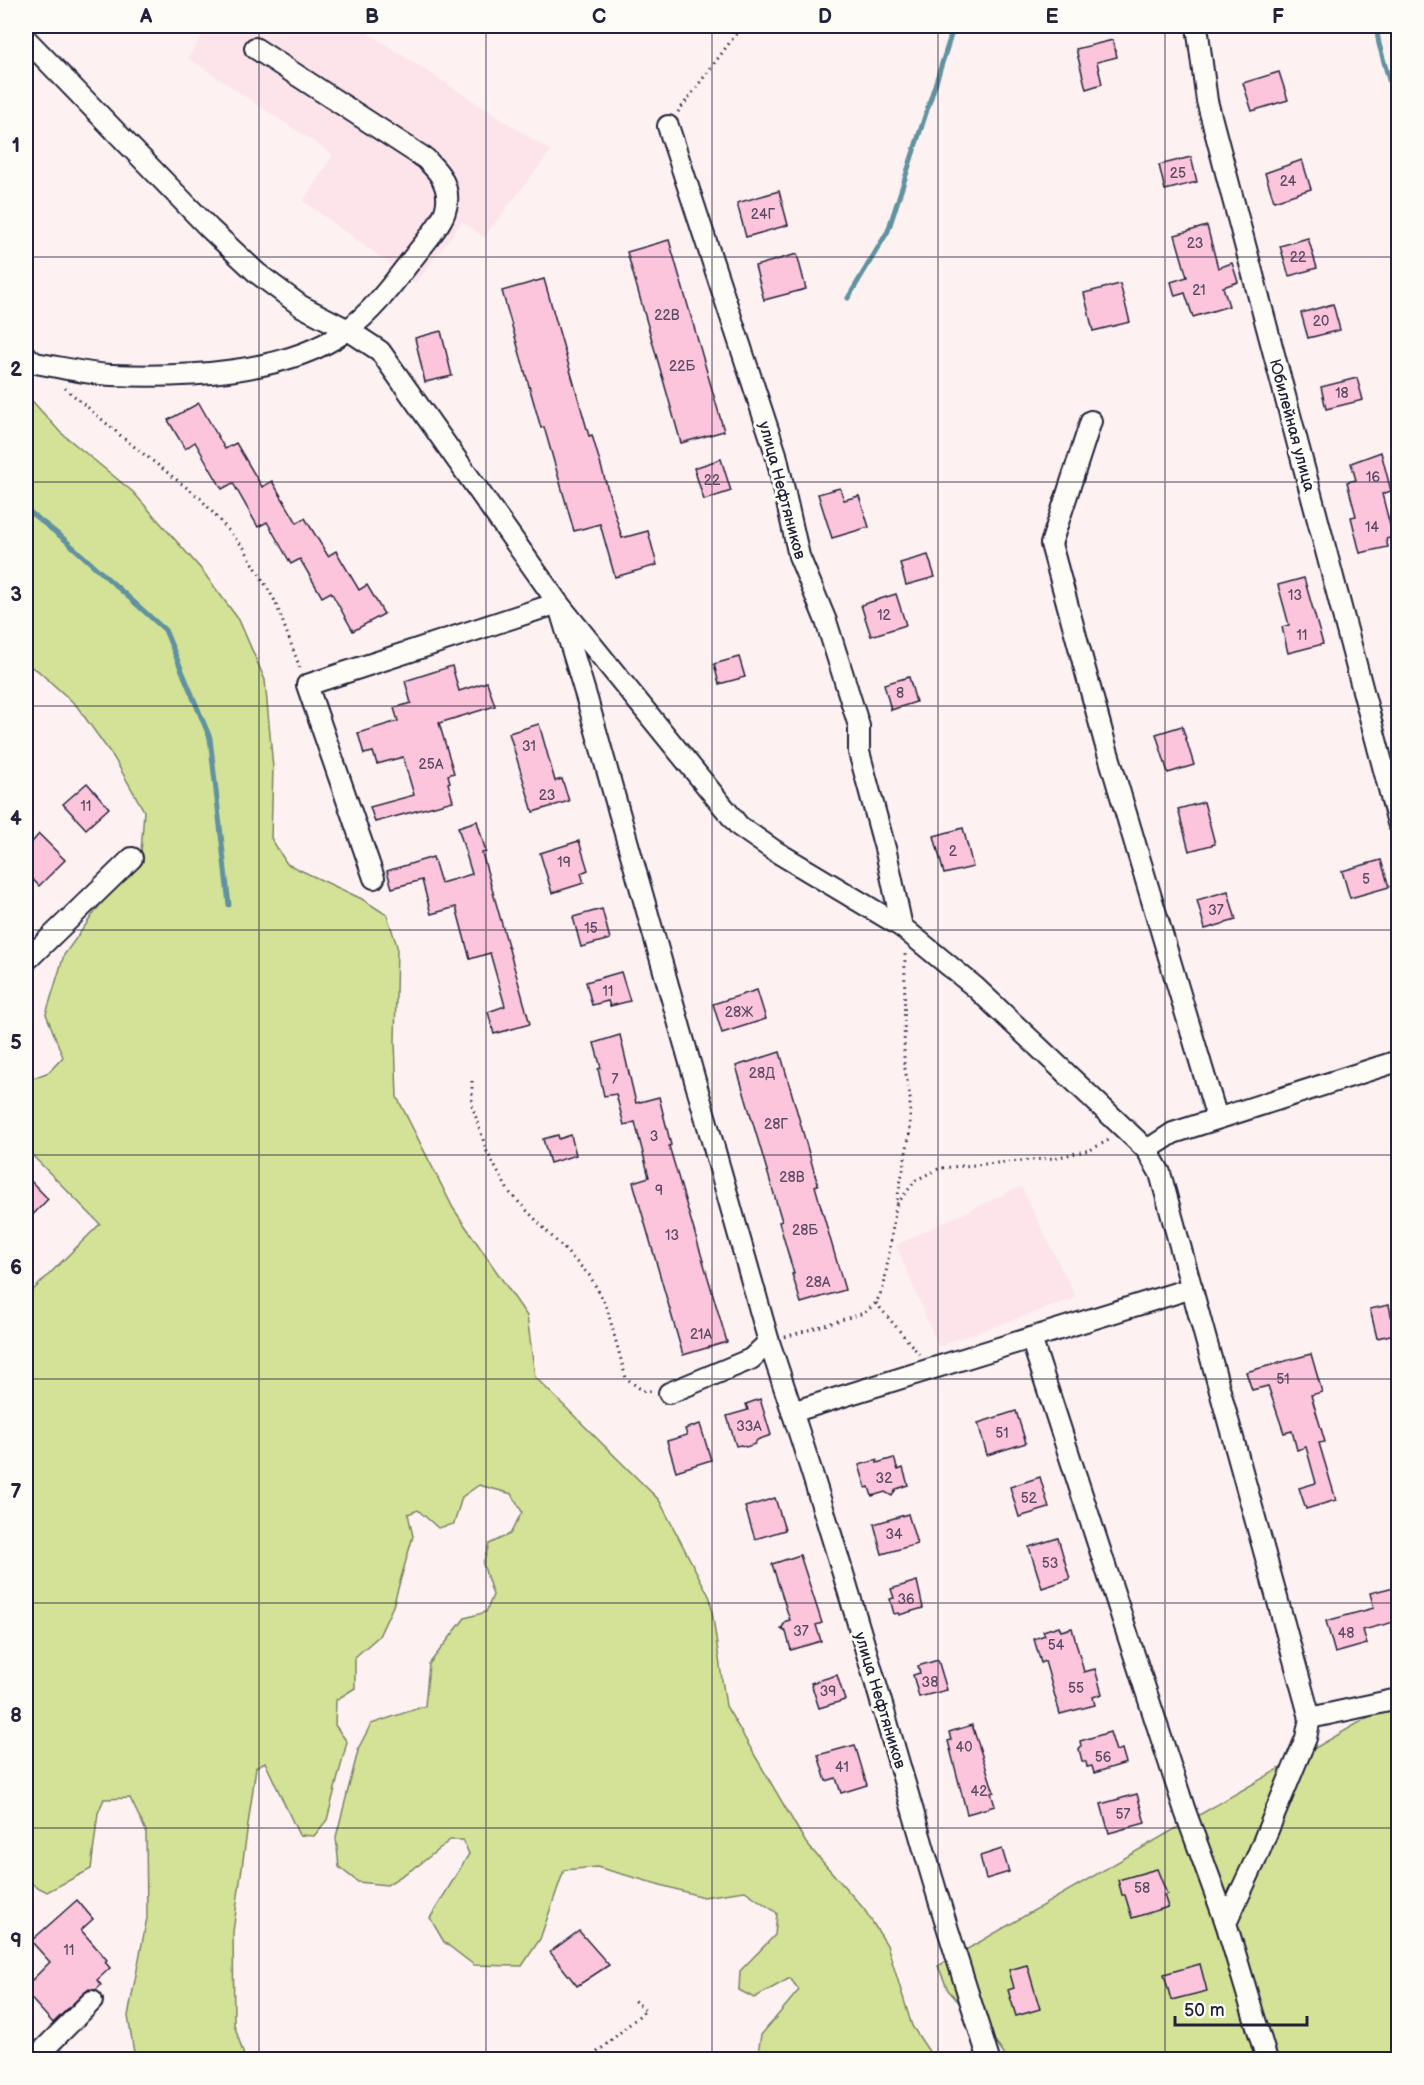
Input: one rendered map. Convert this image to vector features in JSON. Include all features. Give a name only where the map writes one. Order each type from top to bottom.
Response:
[{"type":"street","name":"Юбилейная улица","points":[[1197,26],[1207,101],[1398,823]]},
{"type":"street","points":[[26,39],[210,229],[257,273],[301,306],[348,330],[380,351],[558,603],[739,826],[775,851],[902,927],[975,987],[1147,1150],[1160,1173],[1310,1718],[1305,1738],[1260,1848],[1226,1923]]},
{"type":"street","points":[[26,356],[35,363],[110,375],[188,375],[248,369],[299,355],[326,344],[348,330],[381,298],[442,221],[448,201],[441,177],[426,159],[255,48]]},
{"type":"street","name":"улица Нефтяников","points":[[668,126],[776,454],[799,556],[826,621],[859,726],[859,752],[886,852],[902,927]]},
{"type":"street","points":[[1091,421],[1051,544],[1105,743],[1217,1118]]},
{"type":"street","name":"улица Нефтяников","points":[[558,603],[769,1342],[989,2060]]},
{"type":"street","points":[[374,878],[307,685],[558,603]]},
{"type":"street","points":[[26,961],[132,858]]},
{"type":"street","points":[[1147,1150],[1173,1133],[1398,1061]]},
{"type":"street","points":[[792,1412],[1192,1288]]},
{"type":"street","points":[[1031,1338],[1185,1811],[1226,1923],[1267,2060]]},
{"type":"street","points":[[669,1393],[751,1359],[769,1342]]},
{"type":"street","points":[[1310,1718],[1398,1699]]},
{"type":"street","points":[[33,2060],[92,2001]]},
{"type":"path","points":[[668,126],[742,26]]},
{"type":"path","points":[[60,384],[127,441],[200,498],[244,548],[275,601],[307,685]]},
{"type":"path","points":[[769,1342],[864,1312],[876,1303],[884,1286],[910,1132],[910,1098],[904,1063],[905,947],[902,927]]},
{"type":"path","points":[[472,1081],[472,1105],[487,1152],[509,1192],[590,1276],[606,1305],[626,1378],[643,1390],[669,1393]]},
{"type":"path","points":[[896,1206],[916,1180],[940,1168],[1054,1158],[1090,1150],[1127,1130]]},
{"type":"path","points":[[876,1303],[918,1353],[942,1366]]},
{"type":"path","points":[[588,2060],[646,2010],[632,1999]]},
{"type":"shaded area","points":[[208,26],[357,26],[551,151],[484,237],[462,222],[416,283],[303,201],[333,155],[188,58]]},
{"type":"shaded area","points":[[1021,1186],[1076,1298],[938,1346],[896,1245]]},
{"type":"green space","points":[[26,394],[60,432],[133,492],[201,569],[239,620],[265,680],[273,768],[271,838],[287,864],[362,899],[387,915],[397,946],[395,1042],[397,1097],[453,1208],[527,1316],[535,1377],[659,1500],[710,1598],[726,1706],[806,1843],[864,1909],[887,1945],[912,2026],[934,2059],[757,2059],[761,2035],[799,1990],[790,1978],[754,1998],[739,1990],[740,1971],[775,1935],[777,1913],[745,1891],[703,1897],[597,1867],[564,1870],[540,1939],[522,1966],[474,1965],[444,1942],[430,1918],[469,1854],[463,1840],[450,1840],[419,1865],[387,1885],[358,1882],[339,1867],[336,1837],[359,1747],[371,1724],[425,1706],[429,1664],[465,1618],[486,1612],[493,1595],[483,1564],[489,1544],[510,1534],[522,1512],[512,1494],[479,1485],[462,1497],[454,1524],[438,1528],[418,1510],[408,1514],[413,1536],[393,1606],[379,1636],[355,1657],[355,1688],[336,1700],[335,1725],[347,1742],[327,1820],[314,1836],[299,1835],[265,1762],[256,1767],[233,1932],[234,2024],[245,2059],[135,2059],[128,2016],[147,1918],[146,1831],[130,1798],[104,1799],[98,1813],[91,1869],[47,1892],[26,1881],[26,1297],[100,1224],[26,1149],[26,1088],[28,1080],[49,1072],[63,1057],[46,1014],[64,955],[102,902],[140,866],[144,811],[114,758],[76,705],[37,670],[26,665]]},
{"type":"green space","points":[[1398,1700],[1398,2059],[1007,2059],[948,1990],[938,1966]]},
{"type":"building","points":[[1113,40],[1117,57],[1097,62],[1102,84],[1086,89],[1076,49]]},
{"type":"building","points":[[1279,72],[1288,100],[1252,111],[1243,83]]},
{"type":"building","points":[[1191,157],[1197,182],[1165,190],[1159,165]]},
{"type":"building","points":[[1302,160],[1311,189],[1274,201],[1265,173]]},
{"type":"building","points":[[779,191],[788,225],[746,237],[737,203]]},
{"type":"building","points":[[1207,226],[1218,268],[1232,263],[1238,282],[1223,287],[1229,306],[1193,317],[1185,293],[1175,296],[1171,282],[1187,277],[1175,235]]},
{"type":"building","points":[[1308,238],[1317,268],[1289,276],[1280,246]]},
{"type":"building","points":[[669,240],[724,431],[681,443],[627,252]]},
{"type":"building","points":[[797,254],[806,289],[764,300],[755,266]]},
{"type":"building","points":[[544,279],[589,436],[592,435],[622,538],[648,531],[657,565],[615,577],[600,524],[574,531],[544,427],[541,428],[502,291]]},
{"type":"building","points":[[1120,284],[1130,322],[1093,331],[1084,293]]},
{"type":"building","points":[[1333,304],[1340,330],[1308,338],[1301,313]]},
{"type":"building","points":[[441,331],[452,376],[425,382],[415,338]]},
{"type":"building","points":[[1357,378],[1363,400],[1326,409],[1321,387]]},
{"type":"building","points":[[199,403],[225,449],[236,443],[262,487],[272,481],[297,523],[305,518],[328,556],[336,551],[359,590],[367,585],[384,614],[353,631],[331,592],[322,597],[300,559],[291,564],[267,522],[258,527],[233,483],[222,489],[195,442],[185,449],[168,420]]},
{"type":"building","points":[[1381,452],[1391,491],[1382,494],[1393,537],[1386,539],[1388,547],[1360,553],[1351,517],[1356,516],[1347,482],[1356,480],[1351,463]]},
{"type":"building","points":[[721,459],[731,491],[704,500],[694,468]]},
{"type":"building","points":[[840,488],[844,500],[859,496],[869,527],[832,538],[818,494]]},
{"type":"building","points":[[928,555],[935,577],[906,585],[900,563]]},
{"type":"building","points":[[1304,578],[1323,644],[1288,653],[1282,627],[1289,625],[1278,585]]},
{"type":"building","points":[[896,594],[906,625],[871,636],[861,605]]},
{"type":"building","points":[[739,657],[745,677],[719,684],[714,664]]},
{"type":"building","points":[[452,666],[459,691],[487,682],[495,706],[439,723],[454,773],[448,775],[453,801],[375,822],[370,807],[414,795],[403,757],[377,764],[373,752],[364,754],[358,733],[398,721],[394,708],[411,703],[405,681]]},
{"type":"building","points":[[909,677],[916,702],[891,710],[884,684]]},
{"type":"building","points":[[539,724],[555,781],[562,779],[569,801],[533,812],[509,733]]},
{"type":"building","points":[[1182,726],[1194,765],[1168,773],[1156,734]]},
{"type":"building","points":[[87,783],[109,808],[86,829],[63,804]]},
{"type":"building","points":[[1204,802],[1215,844],[1189,851],[1178,809]]},
{"type":"building","points":[[477,821],[486,852],[482,853],[530,1024],[494,1034],[488,1012],[505,1006],[490,953],[470,959],[456,907],[431,914],[422,880],[392,888],[387,871],[433,857],[441,883],[472,874],[458,827]]},
{"type":"building","points":[[963,828],[973,867],[944,874],[934,836]]},
{"type":"building","points":[[39,834],[65,860],[39,886],[26,872],[26,849]]},
{"type":"building","points":[[579,841],[588,870],[581,873],[584,883],[552,893],[540,853]]},
{"type":"building","points":[[1381,860],[1389,887],[1350,898],[1342,871]]},
{"type":"building","points":[[1228,891],[1236,920],[1205,929],[1197,900]]},
{"type":"building","points":[[602,909],[610,939],[581,947],[573,917]]},
{"type":"building","points":[[621,972],[630,1001],[610,1006],[608,1001],[592,1005],[586,982]]},
{"type":"building","points":[[757,990],[766,1019],[722,1033],[713,1004]]},
{"type":"building","points":[[620,1035],[636,1103],[659,1097],[671,1145],[669,1146],[727,1342],[683,1355],[633,1182],[649,1177],[635,1122],[624,1125],[616,1094],[604,1096],[598,1069],[601,1068],[594,1043]]},
{"type":"building","points":[[780,1052],[845,1290],[801,1303],[779,1222],[782,1221],[736,1066]]},
{"type":"building","points":[[558,1135],[559,1139],[571,1135],[576,1155],[550,1163],[543,1139]]},
{"type":"building","points":[[26,1176],[48,1199],[26,1222]]},
{"type":"building","points":[[1389,1305],[1395,1334],[1377,1338],[1370,1309]]},
{"type":"building","points":[[1311,1354],[1322,1392],[1311,1395],[1325,1442],[1319,1443],[1336,1500],[1306,1509],[1299,1488],[1316,1483],[1306,1447],[1297,1450],[1292,1431],[1284,1433],[1268,1386],[1252,1390],[1246,1372]]},
{"type":"building","points":[[760,1399],[771,1435],[746,1447],[736,1446],[727,1416],[748,1410],[746,1404]]},
{"type":"building","points":[[1016,1411],[1026,1443],[987,1455],[978,1423]]},
{"type":"building","points":[[700,1424],[711,1460],[676,1471],[667,1441],[687,1435],[685,1429]]},
{"type":"building","points":[[894,1458],[898,1470],[903,1468],[908,1485],[896,1489],[892,1496],[885,1492],[872,1496],[869,1487],[866,1488],[859,1465]]},
{"type":"building","points":[[1040,1477],[1049,1508],[1019,1517],[1010,1487]]},
{"type":"building","points":[[775,1498],[785,1530],[755,1539],[745,1507]]},
{"type":"building","points":[[908,1514],[917,1544],[882,1554],[874,1524]]},
{"type":"building","points":[[1058,1538],[1070,1579],[1042,1588],[1029,1547]]},
{"type":"building","points":[[800,1555],[822,1623],[816,1625],[821,1641],[791,1650],[786,1632],[781,1629],[786,1621],[790,1620],[772,1564]]},
{"type":"building","points":[[917,1581],[923,1608],[899,1615],[899,1613],[894,1614],[890,1599],[894,1598],[891,1589]]},
{"type":"building","points":[[1398,1586],[1398,1621],[1363,1630],[1367,1644],[1335,1653],[1326,1621],[1374,1608],[1370,1593]]},
{"type":"building","points":[[1059,1626],[1061,1631],[1072,1628],[1084,1672],[1095,1669],[1102,1694],[1093,1697],[1095,1705],[1060,1714],[1045,1661],[1041,1663],[1034,1639],[1045,1635],[1043,1631]]},
{"type":"building","points":[[938,1660],[947,1690],[919,1697],[913,1675],[920,1673],[918,1666]]},
{"type":"building","points":[[837,1675],[845,1700],[819,1708],[811,1683]]},
{"type":"building","points":[[972,1725],[994,1792],[991,1793],[995,1806],[967,1814],[948,1741],[951,1740],[949,1732]]},
{"type":"building","points":[[1110,1732],[1116,1751],[1122,1749],[1126,1763],[1094,1773],[1092,1766],[1087,1767],[1086,1762],[1082,1761],[1080,1741]]},
{"type":"building","points":[[855,1745],[867,1785],[841,1793],[836,1778],[826,1781],[818,1755]]},
{"type":"building","points":[[1137,1794],[1145,1823],[1109,1833],[1101,1804]]},
{"type":"building","points":[[1002,1849],[1009,1872],[986,1879],[980,1856]]},
{"type":"building","points":[[1157,1869],[1167,1894],[1164,1895],[1168,1907],[1132,1918],[1118,1880]]},
{"type":"building","points":[[77,1900],[93,1919],[81,1930],[107,1960],[105,1962],[110,1968],[97,1980],[101,1985],[96,1990],[89,1989],[53,2023],[26,1993],[26,1986],[50,1962],[31,1941]]},
{"type":"building","points":[[579,1931],[609,1965],[577,1986],[550,1952]]},
{"type":"building","points":[[1200,1964],[1207,1991],[1171,2000],[1164,1974]]},
{"type":"building","points":[[1027,1965],[1040,2009],[1016,2016],[1008,1990],[1014,1988],[1009,1970]]},
{"type":"waterway","points":[[848,298],[888,231],[954,26]]},
{"type":"waterway","points":[[1376,26],[1398,112]]},
{"type":"waterway","points":[[26,509],[64,539],[165,630],[210,738],[229,905]]}]
